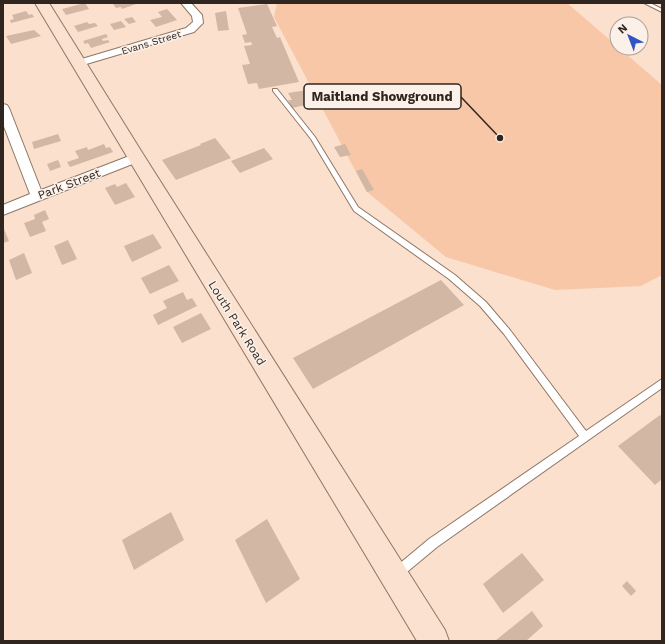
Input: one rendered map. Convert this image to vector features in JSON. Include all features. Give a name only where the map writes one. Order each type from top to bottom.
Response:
[{"type":"street","name":"Louth Park Road","points":[[42,3],[434,641]]},
{"type":"street","name":"Evans Street","points":[[79,63],[190,30],[198,23],[197,15],[186,3]]},
{"type":"street","points":[[3,108],[37,196]]},
{"type":"street","name":"Park Street","points":[[3,210],[136,158]]},
{"type":"lane","points":[[646,3],[662,10]]},
{"type":"lane","points":[[275,90],[313,138],[356,209],[452,277],[482,304],[507,332],[585,436]]},
{"type":"lane","points":[[393,576],[433,543],[662,383]]},
{"type":"shaded area","points":[[277,3],[567,3],[609,39],[609,56],[628,56],[662,85],[662,275],[641,286],[555,290],[446,257],[366,191],[274,17]]},
{"type":"building","points":[[85,3],[89,9],[66,15],[62,9]]},
{"type":"building","points":[[139,3],[122,9],[121,7],[116,8],[113,4]]},
{"type":"building","points":[[267,4],[277,26],[272,27],[277,38],[280,37],[299,82],[259,89],[257,83],[248,84],[242,65],[250,64],[244,46],[252,45],[251,42],[245,43],[242,35],[247,34],[238,8]]},
{"type":"building","points":[[167,9],[177,20],[156,27],[150,20],[162,17],[158,12]]},
{"type":"building","points":[[26,11],[29,15],[32,14],[34,17],[11,23],[10,20],[14,19],[12,15]]},
{"type":"building","points":[[226,11],[229,30],[218,31],[215,13]]},
{"type":"building","points":[[132,17],[136,22],[129,24],[124,19]]},
{"type":"building","points":[[121,21],[126,27],[114,30],[110,24]]},
{"type":"building","points":[[87,22],[89,24],[95,23],[98,26],[78,32],[74,26]]},
{"type":"building","points":[[34,30],[41,36],[11,44],[6,36]]},
{"type":"building","points":[[106,34],[108,37],[102,39],[103,41],[108,40],[110,42],[91,48],[88,43],[85,44],[83,41]]},
{"type":"building","points":[[307,90],[314,103],[292,108],[288,100],[292,100],[288,93]]},
{"type":"building","points":[[58,134],[61,141],[34,149],[32,142]]},
{"type":"building","points":[[215,138],[231,158],[176,180],[162,160],[201,145],[200,144]]},
{"type":"building","points":[[104,144],[106,148],[110,147],[113,152],[70,167],[67,162],[79,158],[75,151],[87,147],[88,150]]},
{"type":"building","points":[[345,144],[351,155],[340,157],[334,147]]},
{"type":"building","points":[[264,148],[273,159],[240,173],[231,161]]},
{"type":"building","points":[[58,160],[61,167],[50,171],[47,164]]},
{"type":"building","points":[[362,169],[374,190],[367,192],[356,171]]},
{"type":"building","points":[[126,183],[135,197],[115,205],[105,188],[115,184],[117,187]]},
{"type":"building","points":[[45,210],[49,219],[42,222],[46,231],[30,237],[24,223],[35,219],[34,215]]},
{"type":"building","points":[[4,229],[9,241],[3,243],[3,230]]},
{"type":"building","points":[[153,234],[162,248],[132,262],[124,246]]},
{"type":"building","points":[[68,240],[77,259],[62,265],[54,246]]},
{"type":"building","points":[[24,253],[32,273],[16,280],[9,260]]},
{"type":"building","points":[[169,265],[179,281],[150,294],[141,278]]},
{"type":"building","points":[[441,280],[464,305],[313,389],[293,358]]},
{"type":"building","points":[[183,292],[187,300],[192,298],[197,306],[158,325],[153,315],[167,308],[163,301]]},
{"type":"building","points":[[201,313],[211,329],[182,343],[173,327]]},
{"type":"building","points":[[660,415],[662,417],[662,479],[655,485],[618,446]]},
{"type":"building","points":[[171,512],[184,540],[134,570],[122,540]]},
{"type":"building","points":[[267,519],[300,579],[266,603],[235,540]]},
{"type":"building","points":[[522,553],[544,580],[503,613],[483,584]]},
{"type":"building","points":[[627,581],[636,591],[631,596],[622,586]]},
{"type":"building","points":[[532,611],[543,626],[526,641],[495,641]]},
{"type":"place","name":"Maitland Showground","points":[[500,138]]}]
